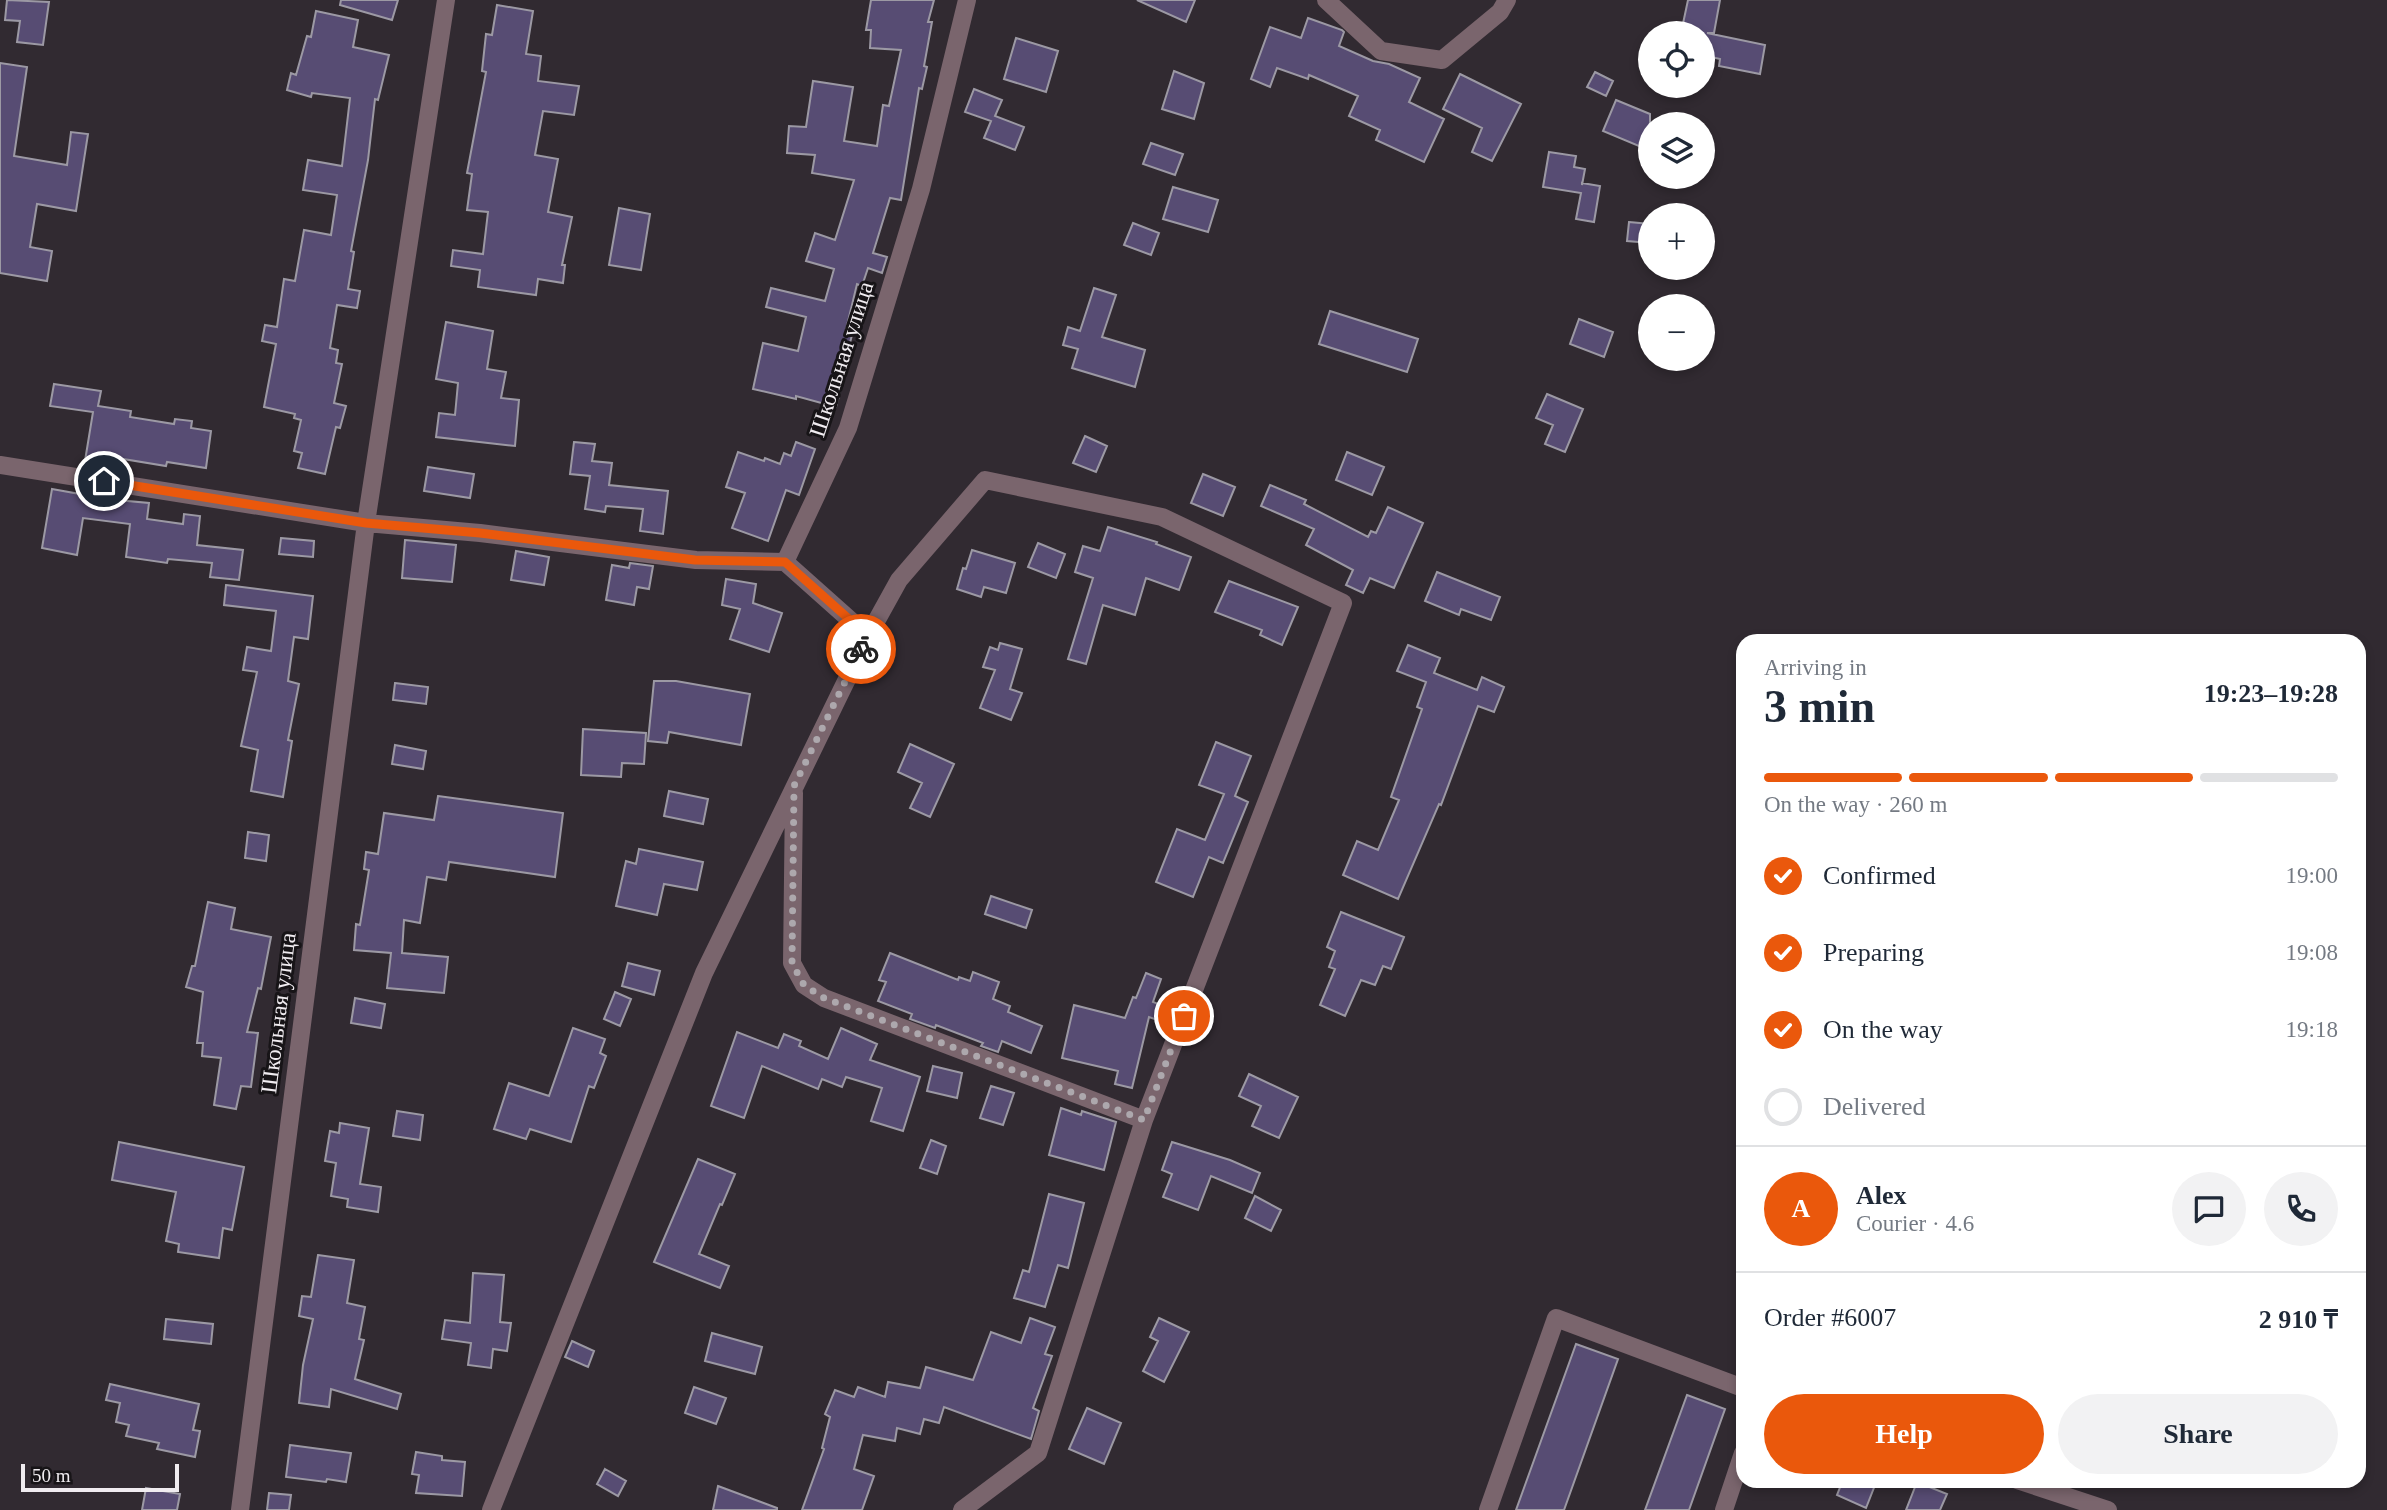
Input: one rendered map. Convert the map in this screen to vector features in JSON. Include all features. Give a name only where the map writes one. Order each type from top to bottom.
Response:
[{"type":"street","name":"Школьная улица","points":[[240,1510],[366,523],[446,0]]},
{"type":"street","name":"Школьная улица","points":[[785,562],[848,428],[921,189],[967,0]]},
{"type":"street","points":[[1326,0],[1381,51],[1441,60],[1500,12],[1507,0]]},
{"type":"street","points":[[0,465],[366,523],[480,533],[695,560],[785,562],[868,636]]},
{"type":"street","points":[[491,1510],[704,973],[868,636],[899,580],[985,480],[1162,517],[1343,603],[1144,1120],[1038,1453],[962,1510]]},
{"type":"street","points":[[794,786],[792,963],[804,985],[824,998],[1144,1120]]},
{"type":"street","points":[[1488,1510],[1556,1318],[1736,1385]]},
{"type":"street","points":[[1724,1510],[1736,1475]]},
{"type":"street","points":[[2041,1488],[2108,1510]]},
{"type":"building","points":[[7,0],[49,2],[43,45],[17,42],[20,21],[5,20]]},
{"type":"building","points":[[341,0],[398,0],[392,20],[340,5]]},
{"type":"building","points":[[871,0],[934,0],[928,22],[932,22],[924,66],[927,67],[922,89],[919,88],[901,200],[890,198],[873,253],[887,257],[882,273],[868,268],[862,286],[857,284],[845,334],[852,335],[844,366],[847,367],[836,407],[796,396],[796,399],[753,389],[763,343],[798,351],[806,317],[766,307],[771,288],[825,301],[834,269],[806,261],[815,233],[835,240],[854,180],[812,173],[815,155],[787,153],[789,126],[806,127],[813,81],[853,87],[844,141],[877,146],[883,105],[889,106],[901,50],[870,48],[871,30],[866,30]]},
{"type":"building","points":[[1137,0],[1195,0],[1186,22]]},
{"type":"building","points":[[1688,0],[1720,0],[1715,28],[1715,21],[1684,21]]},
{"type":"building","points":[[497,5],[533,11],[526,54],[541,56],[538,81],[579,86],[574,115],[543,111],[535,155],[558,159],[548,212],[572,217],[562,265],[565,265],[563,283],[538,279],[536,295],[478,287],[480,270],[451,266],[453,250],[483,254],[488,212],[467,210],[472,174],[467,173],[486,72],[482,71],[486,34],[492,35]]},
{"type":"building","points":[[316,11],[358,20],[353,47],[389,55],[378,100],[375,99],[368,160],[351,251],[354,252],[348,289],[360,291],[357,308],[337,305],[330,348],[338,350],[336,363],[342,364],[334,403],[346,406],[340,428],[336,427],[325,474],[298,468],[302,453],[294,451],[301,420],[294,418],[295,414],[264,407],[276,344],[262,341],[265,325],[277,327],[284,279],[295,281],[304,230],[331,235],[337,195],[303,190],[308,160],[342,166],[350,98],[312,93],[311,97],[287,90],[291,73],[296,75],[307,36],[311,37]]},
{"type":"building","points":[[1308,18],[1342,30],[1344,32],[1339,46],[1420,78],[1409,102],[1444,119],[1424,162],[1376,140],[1380,130],[1349,116],[1358,96],[1309,75],[1308,79],[1277,68],[1270,87],[1251,79],[1270,27],[1301,38]]},
{"type":"building","points":[[1715,35],[1765,45],[1760,74],[1719,66],[1720,59],[1715,58]]},
{"type":"building","points":[[1016,38],[1058,51],[1046,92],[1004,79]]},
{"type":"building","points":[[0,63],[27,67],[14,156],[67,165],[71,132],[88,134],[76,211],[37,204],[30,247],[52,251],[47,281],[0,273]]},
{"type":"building","points":[[1174,71],[1204,83],[1194,119],[1162,109]]},
{"type":"building","points":[[1595,72],[1613,81],[1606,96],[1587,87]]},
{"type":"building","points":[[1460,74],[1521,104],[1492,161],[1472,152],[1482,128],[1443,109]]},
{"type":"building","points":[[974,89],[1002,100],[995,116],[1024,127],[1015,150],[984,138],[991,121],[965,112]]},
{"type":"building","points":[[1616,100],[1645,112],[1638,112],[1638,146],[1603,131]]},
{"type":"building","points":[[1151,143],[1183,154],[1175,175],[1143,164]]},
{"type":"building","points":[[1549,152],[1576,156],[1574,167],[1585,169],[1582,183],[1600,186],[1594,222],[1576,219],[1581,193],[1543,187]]},
{"type":"building","points":[[1173,187],[1218,200],[1208,232],[1163,219]]},
{"type":"building","points":[[619,208],[650,214],[641,270],[609,265]]},
{"type":"building","points":[[1629,222],[1638,223],[1638,242],[1627,241]]},
{"type":"building","points":[[1133,223],[1159,233],[1151,255],[1124,245]]},
{"type":"building","points":[[1094,288],[1116,295],[1102,337],[1145,350],[1135,387],[1072,368],[1078,349],[1063,345],[1068,327],[1080,331]]},
{"type":"building","points":[[1330,311],[1418,339],[1407,372],[1319,344]]},
{"type":"building","points":[[1579,319],[1613,332],[1604,357],[1570,344]]},
{"type":"building","points":[[446,322],[493,331],[487,369],[506,372],[501,398],[519,400],[515,446],[436,437],[439,413],[455,415],[458,383],[436,379]]},
{"type":"building","points":[[54,384],[101,391],[98,406],[131,411],[130,417],[174,424],[175,419],[192,421],[191,428],[211,431],[206,468],[167,462],[166,466],[123,459],[121,473],[84,467],[93,412],[50,406]]},
{"type":"building","points":[[1547,394],[1583,409],[1565,452],[1545,444],[1553,425],[1536,418]]},
{"type":"building","points":[[1085,436],[1107,446],[1096,472],[1073,463]]},
{"type":"building","points":[[574,442],[595,444],[592,461],[612,463],[609,485],[668,491],[663,534],[640,531],[643,509],[606,506],[605,512],[585,509],[590,476],[570,474]]},
{"type":"building","points":[[796,442],[815,449],[799,495],[786,490],[768,541],[732,528],[745,493],[726,487],[738,452],[780,464],[784,453],[791,456]]},
{"type":"building","points":[[1347,452],[1384,467],[1372,495],[1336,480]]},
{"type":"building","points":[[428,467],[474,474],[470,498],[424,491]]},
{"type":"building","points":[[1203,474],[1235,487],[1223,516],[1191,503]]},
{"type":"building","points":[[1270,485],[1306,500],[1304,504],[1368,537],[1371,531],[1376,533],[1388,507],[1423,523],[1394,588],[1370,578],[1363,593],[1346,585],[1353,570],[1306,545],[1314,529],[1261,506]]},
{"type":"building","points":[[52,489],[80,494],[81,489],[117,495],[117,500],[149,503],[147,519],[183,524],[184,514],[200,516],[197,545],[243,550],[239,580],[210,577],[212,563],[168,559],[167,563],[126,557],[130,524],[83,518],[77,555],[42,548]]},
{"type":"building","points":[[1108,527],[1157,542],[1156,544],[1191,557],[1179,590],[1146,578],[1135,615],[1103,605],[1086,664],[1068,659],[1093,578],[1075,572],[1083,546],[1100,551]]},
{"type":"building","points":[[281,538],[314,541],[313,557],[279,554]]},
{"type":"building","points":[[405,540],[456,545],[452,582],[402,578]]},
{"type":"building","points":[[1038,543],[1065,554],[1056,578],[1028,567]]},
{"type":"building","points":[[972,550],[1015,563],[1006,593],[984,587],[981,597],[957,589]]},
{"type":"building","points":[[516,551],[549,557],[544,585],[511,580]]},
{"type":"building","points":[[630,563],[653,566],[649,589],[637,587],[634,605],[606,600],[612,565],[629,568]]},
{"type":"building","points":[[1437,572],[1500,597],[1491,620],[1461,609],[1459,615],[1425,601]]},
{"type":"building","points":[[726,579],[756,584],[753,603],[782,613],[769,652],[730,639],[740,609],[722,605]]},
{"type":"building","points":[[1229,581],[1298,607],[1282,645],[1260,635],[1262,630],[1215,612]]},
{"type":"building","points":[[226,585],[313,596],[308,639],[294,637],[288,681],[299,684],[288,740],[292,741],[283,797],[251,791],[258,750],[241,746],[257,672],[243,670],[247,647],[271,651],[276,611],[224,605]]},
{"type":"building","points":[[1000,643],[1022,649],[1010,689],[1022,693],[1011,720],[980,708],[995,670],[983,667],[990,647],[998,650]]},
{"type":"building","points":[[1408,645],[1440,658],[1434,673],[1477,690],[1482,677],[1504,687],[1494,712],[1478,706],[1441,805],[1439,804],[1398,899],[1343,875],[1357,841],[1378,850],[1399,800],[1391,797],[1422,709],[1417,707],[1426,682],[1397,671]]},
{"type":"building","points":[[654,681],[676,681],[750,694],[741,745],[669,732],[667,743],[648,741]]},
{"type":"building","points":[[395,683],[428,687],[426,704],[393,700]]},
{"type":"building","points":[[583,729],[646,733],[644,764],[622,763],[621,777],[581,775]]},
{"type":"building","points":[[1216,742],[1251,756],[1235,796],[1248,802],[1223,863],[1209,857],[1193,897],[1156,882],[1177,829],[1205,840],[1224,794],[1199,785]]},
{"type":"building","points":[[910,744],[954,764],[930,817],[910,808],[922,783],[898,772]]},
{"type":"building","points":[[395,745],[426,751],[423,769],[392,764]]},
{"type":"building","points":[[669,791],[708,799],[703,824],[664,816]]},
{"type":"building","points":[[438,796],[563,813],[555,877],[449,862],[446,880],[427,877],[420,923],[404,920],[402,953],[448,957],[444,993],[387,988],[391,953],[354,950],[356,924],[360,925],[369,870],[364,869],[366,852],[378,854],[384,813],[434,820]]},
{"type":"building","points":[[248,832],[269,835],[266,861],[245,858]]},
{"type":"building","points":[[639,849],[703,862],[697,890],[664,884],[657,915],[616,906],[626,861],[636,864]]},
{"type":"building","points":[[991,896],[1032,910],[1026,928],[985,914]]},
{"type":"building","points":[[208,902],[235,908],[231,929],[271,937],[261,989],[258,988],[247,1032],[258,1033],[251,1087],[241,1086],[236,1109],[214,1105],[221,1058],[202,1056],[203,1043],[197,1043],[203,992],[186,987],[192,966],[195,966]]},
{"type":"building","points":[[1341,912],[1404,937],[1391,969],[1383,966],[1375,985],[1361,980],[1345,1016],[1320,1005],[1335,969],[1329,967],[1335,951],[1327,947]]},
{"type":"building","points":[[890,953],[958,980],[959,977],[970,981],[973,972],[999,982],[993,999],[1010,1006],[1008,1012],[1042,1026],[1031,1053],[1002,1041],[998,1052],[981,1046],[983,1043],[936,1025],[935,1028],[910,1019],[912,1014],[878,1001],[886,982],[879,980]]},
{"type":"building","points":[[628,963],[660,971],[654,995],[622,986]]},
{"type":"building","points":[[1146,973],[1161,979],[1153,1002],[1174,1010],[1169,1024],[1149,1017],[1132,1088],[1115,1084],[1118,1071],[1062,1058],[1074,1005],[1125,1018]]},
{"type":"building","points":[[615,992],[631,999],[620,1026],[604,1019]]},
{"type":"building","points":[[355,998],[385,1004],[381,1028],[351,1023]]},
{"type":"building","points":[[573,1028],[605,1039],[600,1053],[606,1056],[594,1088],[589,1086],[571,1142],[530,1129],[526,1139],[494,1129],[509,1083],[549,1096]]},
{"type":"building","points":[[841,1028],[877,1044],[870,1060],[920,1077],[903,1131],[871,1121],[882,1088],[846,1077],[842,1087],[822,1079],[818,1089],[762,1066],[744,1118],[711,1106],[737,1032],[778,1048],[784,1034],[801,1041],[799,1046],[828,1059]]},
{"type":"building","points":[[933,1066],[962,1073],[957,1098],[927,1091]]},
{"type":"building","points":[[1249,1074],[1298,1097],[1279,1138],[1252,1126],[1261,1106],[1239,1096]]},
{"type":"building","points":[[991,1086],[1014,1093],[1003,1125],[980,1118]]},
{"type":"building","points":[[1061,1108],[1081,1115],[1082,1111],[1116,1122],[1104,1170],[1049,1155]]},
{"type":"building","points":[[397,1111],[423,1115],[420,1140],[393,1136]]},
{"type":"building","points":[[340,1123],[369,1128],[360,1184],[381,1187],[378,1212],[347,1207],[348,1199],[331,1196],[336,1163],[325,1161],[330,1131],[339,1133]]},
{"type":"building","points":[[931,1140],[946,1146],[937,1174],[920,1168]]},
{"type":"building","points":[[119,1142],[244,1167],[232,1230],[223,1228],[219,1258],[178,1252],[179,1244],[166,1241],[176,1192],[112,1180]]},
{"type":"building","points":[[1172,1142],[1230,1160],[1260,1173],[1252,1193],[1211,1176],[1198,1210],[1163,1197],[1172,1174],[1162,1170]]},
{"type":"building","points":[[698,1159],[735,1174],[699,1254],[729,1266],[720,1288],[654,1262]]},
{"type":"building","points":[[1049,1194],[1084,1203],[1068,1268],[1058,1265],[1045,1307],[1014,1298],[1023,1270],[1029,1272]]},
{"type":"building","points":[[1255,1196],[1281,1210],[1271,1231],[1245,1218]]},
{"type":"building","points":[[318,1255],[354,1260],[347,1303],[365,1307],[359,1339],[364,1340],[355,1379],[401,1394],[397,1409],[331,1389],[329,1407],[299,1403],[303,1365],[313,1319],[299,1316],[302,1296],[311,1297]]},
{"type":"building","points":[[473,1273],[504,1275],[500,1322],[511,1323],[507,1351],[493,1349],[491,1368],[468,1365],[471,1343],[442,1339],[445,1320],[470,1323]]},
{"type":"building","points":[[1030,1318],[1055,1327],[1045,1354],[1052,1356],[1033,1408],[1039,1411],[1031,1439],[944,1407],[939,1423],[924,1419],[920,1434],[897,1428],[895,1441],[863,1435],[854,1469],[874,1476],[862,1510],[802,1510],[824,1449],[822,1448],[830,1417],[825,1414],[835,1390],[854,1397],[858,1387],[885,1397],[888,1382],[920,1388],[926,1367],[973,1380],[991,1332],[1021,1343]]},
{"type":"building","points":[[1159,1318],[1189,1332],[1164,1382],[1143,1371],[1158,1341],[1150,1337]]},
{"type":"building","points":[[166,1319],[213,1324],[211,1344],[164,1339]]},
{"type":"building","points":[[712,1333],[762,1347],[755,1374],[705,1361]]},
{"type":"building","points":[[572,1341],[594,1351],[588,1367],[565,1357]]},
{"type":"building","points":[[1576,1344],[1618,1359],[1564,1510],[1516,1510]]},
{"type":"building","points":[[110,1384],[199,1404],[193,1430],[200,1431],[195,1457],[157,1449],[159,1443],[126,1436],[129,1425],[116,1422],[120,1403],[106,1400]]},
{"type":"building","points":[[694,1387],[726,1398],[716,1424],[685,1413]]},
{"type":"building","points":[[1687,1395],[1725,1409],[1689,1510],[1645,1510]]},
{"type":"building","points":[[1087,1408],[1121,1423],[1104,1464],[1069,1449]]},
{"type":"building","points":[[290,1445],[351,1453],[346,1482],[286,1477]]},
{"type":"building","points":[[416,1452],[442,1456],[442,1460],[465,1462],[462,1496],[416,1493],[419,1475],[412,1474]]},
{"type":"building","points":[[605,1469],[626,1481],[618,1496],[597,1484]]},
{"type":"building","points":[[718,1486],[777,1508],[777,1510],[713,1510]]},
{"type":"building","points":[[146,1488],[180,1494],[177,1510],[142,1510]]},
{"type":"building","points":[[1840,1488],[1874,1488],[1866,1508],[1837,1495]]},
{"type":"building","points":[[1915,1488],[1932,1488],[1947,1494],[1940,1510],[1906,1510]]},
{"type":"building","points":[[269,1493],[291,1495],[289,1510],[267,1510]]},
{"type":"way so far","points":[[861,649],[794,786],[792,963],[804,985],[824,998],[1144,1120],[1184,1016]]},
{"type":"route","points":[[104,481],[366,523],[480,533],[695,560],[785,562],[868,636],[861,649]]}]
